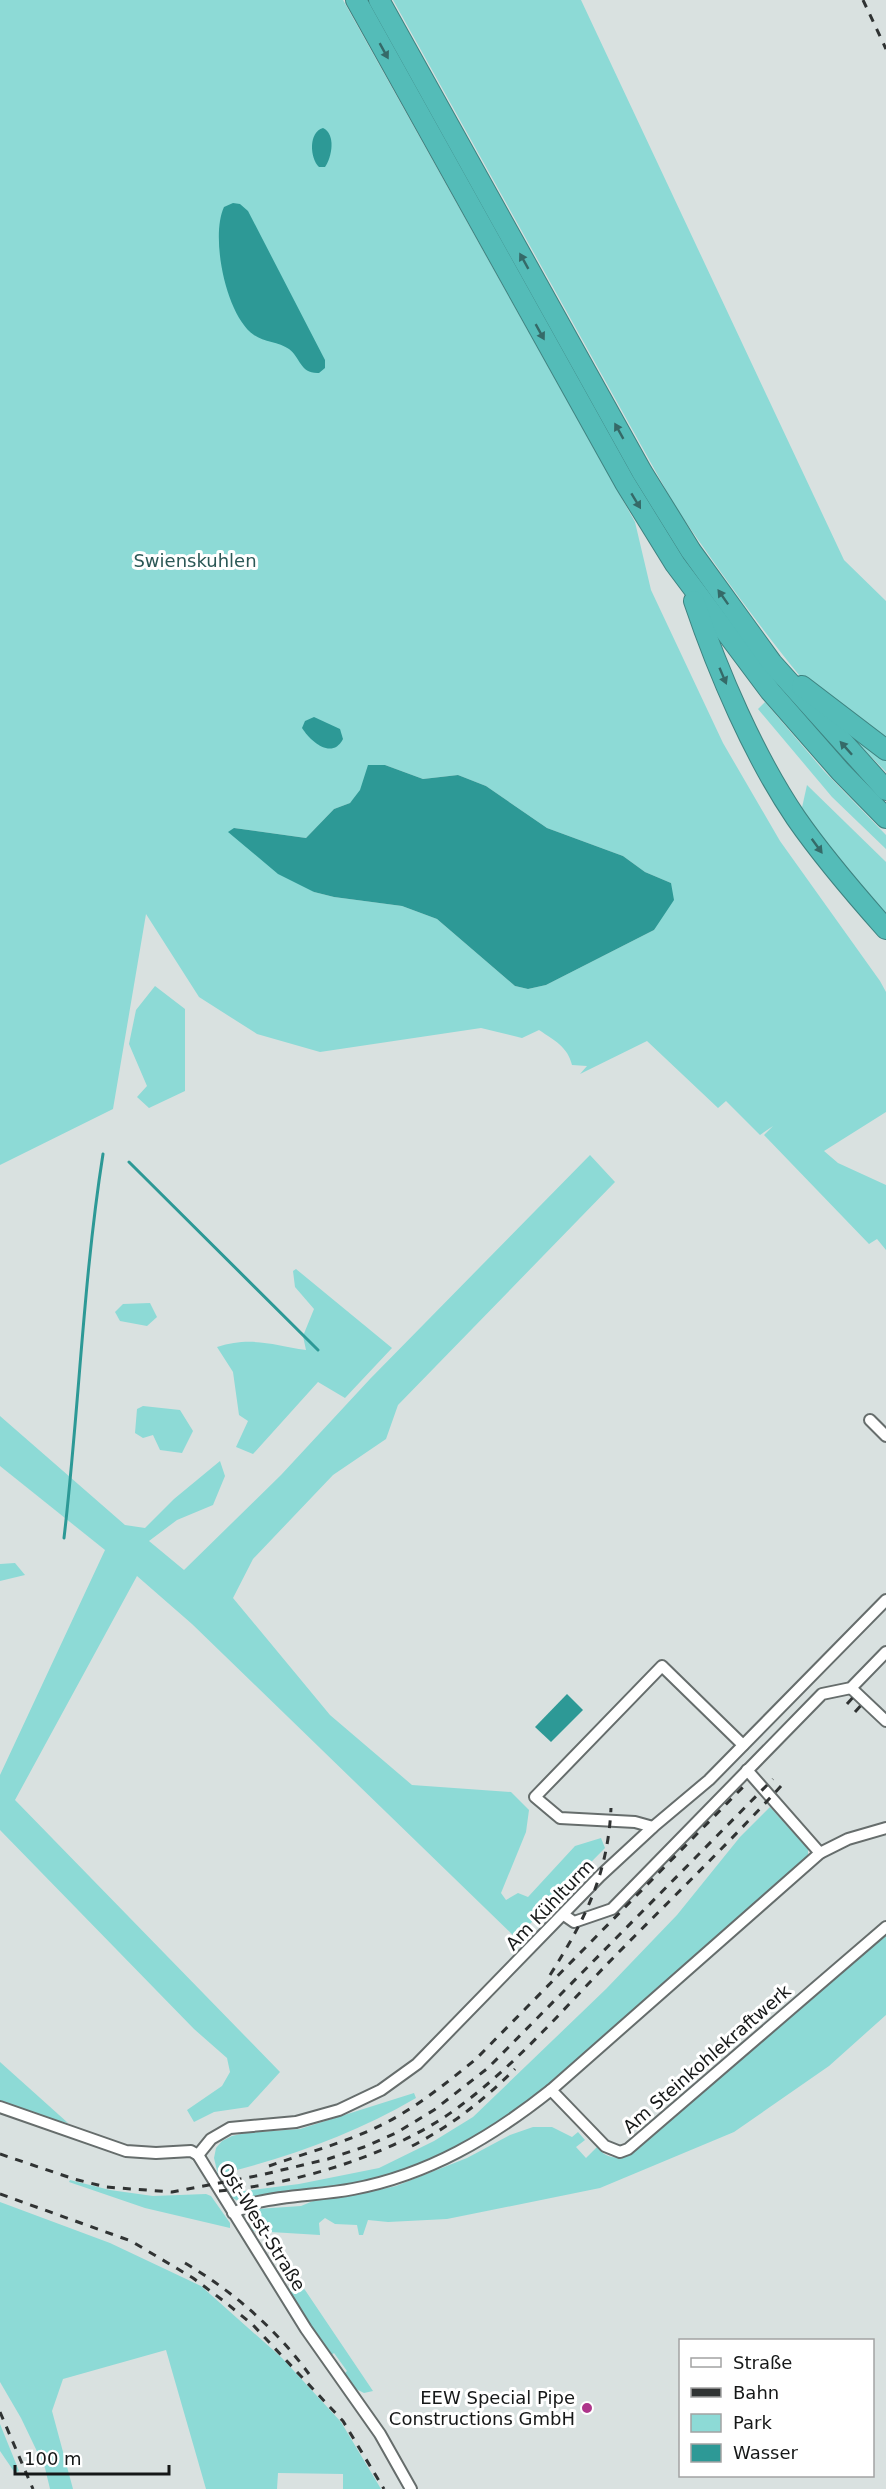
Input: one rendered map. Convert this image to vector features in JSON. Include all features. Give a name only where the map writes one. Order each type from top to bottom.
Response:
[{"type":"highway","points":[[356,0],[625,483],[688,582],[770,691],[833,764],[886,818]]},
{"type":"highway","points":[[379,0],[642,472],[713,583],[772,663],[886,790]]},
{"type":"highway","points":[[688,582],[703,627],[728,688],[759,752],[795,816],[822,853],[886,929]]},
{"type":"highway","points":[[772,663],[886,750]]},
{"type":"street","points":[[870,1420],[886,1437]]},
{"type":"street","name":"Am Kühlturm","points":[[198,2155],[210,2139],[230,2128],[296,2122],[317,2117],[358,2102],[397,2080],[417,2064],[617,1860],[709,1780],[886,1600]]},
{"type":"street","points":[[564,1915],[574,1922],[612,1909],[822,1694],[851,1688],[886,1652]]},
{"type":"street","points":[[653,1827],[635,1822],[560,1818],[536,1797],[662,1666],[743,1745]]},
{"type":"street","points":[[851,1688],[886,1721]]},
{"type":"street","points":[[747,1770],[820,1853]]},
{"type":"street","points":[[233,2213],[256,2202],[353,2189],[398,2178],[439,2163],[500,2128],[551,2090],[820,1853],[849,1839],[886,1828]]},
{"type":"street","name":"Am Steinkohlekraftwerk","points":[[551,2090],[605,2146],[620,2152],[628,2149],[886,1927]]},
{"type":"street","name":"Ost-West-Straße","points":[[0,2107],[126,2151],[156,2153],[191,2151],[198,2155],[306,2329],[380,2434],[411,2489]]},
{"type":"green space","name":"Swienskuhlen","points":[[0,0],[343,0],[635,522],[651,590],[723,743],[780,841],[886,992],[886,1112],[824,1151],[838,1163],[886,1185],[886,1250],[877,1239],[869,1244],[764,1135],[773,1126],[760,1135],[726,1101],[718,1108],[647,1041],[580,1074],[587,1066],[572,1065],[564,1049],[539,1030],[522,1038],[481,1028],[320,1052],[257,1034],[199,997],[146,914],[113,1109],[0,1165]],"holes":[[[385,765],[423,779],[458,775],[486,786],[547,828],[623,856],[645,872],[671,883],[654,930],[546,985],[528,989],[515,986],[437,919],[402,906],[314,892],[234,828],[306,838],[334,809],[350,803]]]},
{"type":"green space","points":[[393,0],[581,0],[844,560],[886,601],[886,772],[801,678],[676,508]]},
{"type":"green space","points":[[765,702],[824,771],[886,835],[886,849],[832,797],[758,709]]},
{"type":"green space","points":[[807,785],[886,862],[886,915],[801,812]]},
{"type":"green space","points":[[155,986],[185,1009],[185,1091],[149,1108],[137,1097],[147,1086],[129,1044],[136,1010]]},
{"type":"green space","points":[[590,1155],[615,1182],[398,1405],[386,1439],[333,1475],[253,1559],[233,1598],[330,1715],[412,1785],[511,1792],[529,1810],[526,1832],[501,1893],[506,1900],[518,1893],[528,1897],[575,1846],[601,1838],[605,1848],[516,1938],[192,1624],[137,1576],[15,1800],[280,2072],[248,2107],[214,2112],[194,2122],[187,2110],[222,2086],[230,2072],[227,2058],[194,2029],[0,1830],[0,1775],[105,1550],[0,1466],[0,1416],[125,1525],[145,1528],[174,1499],[220,1461],[225,1476],[213,1505],[177,1520],[149,1541],[184,1570],[281,1475],[370,1379]]},
{"type":"green space","points":[[296,1269],[392,1348],[345,1398],[318,1382],[253,1454],[236,1447],[248,1421],[239,1415],[233,1372],[217,1347],[251,1342],[306,1350],[303,1336],[314,1309],[295,1287],[293,1271]]},
{"type":"green space","points":[[150,1303],[157,1317],[147,1326],[120,1321],[115,1312],[123,1304]]},
{"type":"green space","points":[[143,1406],[180,1410],[193,1431],[182,1453],[160,1450],[153,1435],[143,1438],[135,1433],[137,1409]]},
{"type":"green space","points":[[15,1563],[25,1575],[0,1581],[0,1564]]},
{"type":"green space","points":[[770,1807],[808,1849],[808,1856],[524,2106],[476,2138],[399,2172],[344,2186],[258,2197],[246,2201],[238,2201],[227,2193],[299,2184],[379,2168],[434,2141],[473,2117],[606,1989],[677,1915],[740,1837]]},
{"type":"green space","points":[[886,1930],[886,2015],[829,2066],[734,2132],[600,2188],[447,2219],[388,2222],[368,2220],[363,2235],[359,2235],[357,2225],[335,2224],[325,2218],[319,2223],[320,2235],[252,2231],[251,2219],[257,2209],[301,2206],[313,2201],[396,2186],[467,2158],[510,2135],[533,2127],[552,2127],[572,2137],[578,2132],[585,2140],[576,2147],[586,2158],[597,2147],[604,2154],[612,2157],[629,2155]]},
{"type":"green space","points":[[0,2062],[68,2123],[45,2118],[0,2102]]},
{"type":"green space","points":[[414,2093],[416,2098],[344,2134],[294,2153],[218,2175],[214,2158],[216,2148],[222,2141],[232,2136],[300,2129]]},
{"type":"green space","points":[[70,2180],[110,2190],[153,2196],[206,2194],[211,2196],[230,2223],[230,2228],[145,2208],[69,2182]]},
{"type":"green space","points":[[0,2202],[110,2243],[201,2286],[282,2358],[341,2422],[381,2489],[343,2489],[343,2474],[278,2473],[277,2489],[206,2489],[166,2350],[63,2379],[52,2411],[73,2489],[50,2489],[45,2468],[21,2418],[0,2382]]},
{"type":"green space","points":[[299,2283],[373,2391],[364,2393],[354,2388],[344,2374],[347,2371],[334,2353],[330,2356],[287,2289]]},
{"type":"green space","points":[[0,2424],[19,2471],[15,2473],[0,2451]]},
{"type":"water","points":[[323,128],[330,135],[332,146],[325,167],[319,167],[312,152],[312,146],[318,130]]},
{"type":"water","points":[[233,203],[240,204],[248,211],[325,360],[325,368],[319,373],[313,373],[304,368],[289,349],[254,335],[244,325],[236,311],[223,275],[219,237],[220,220],[224,207]]},
{"type":"water","points":[[314,717],[340,729],[343,739],[338,745],[333,748],[322,747],[306,733],[302,728],[305,721]]},
{"type":"water","points":[[368,765],[385,765],[423,779],[458,775],[486,786],[547,828],[623,856],[645,872],[671,883],[674,900],[654,930],[546,985],[528,989],[515,986],[437,919],[402,906],[314,892],[278,874],[228,832],[234,828],[306,838],[334,809],[350,803],[360,790]]},
{"type":"water","points":[[567,1694],[583,1710],[551,1742],[535,1727]]},
{"type":"waterway","points":[[64,1538],[86,1298],[103,1154]]},
{"type":"waterway","points":[[129,1162],[318,1350]]},
{"type":"railway","points":[[863,0],[886,49]]},
{"type":"railway","points":[[847,1704],[857,1693]]},
{"type":"railway","points":[[855,1712],[865,1701]]},
{"type":"railway","points":[[0,2154],[74,2179],[106,2187],[172,2192],[328,2159],[396,2133],[434,2110],[488,2068],[773,1779]]},
{"type":"railway","points":[[269,2166],[373,2129],[401,2115],[464,2069],[744,1786]]},
{"type":"railway","points":[[219,2191],[281,2182],[345,2164],[407,2139],[460,2106],[541,2034],[781,1786]]},
{"type":"railway","points":[[550,1975],[574,1935],[593,1896],[605,1854],[611,1808]]},
{"type":"railway","points":[[412,2146],[467,2112],[515,2069]]},
{"type":"railway","points":[[0,2194],[131,2241],[193,2278],[225,2302],[253,2325],[343,2421],[384,2489]]},
{"type":"railway","points":[[185,2263],[220,2286],[253,2312],[283,2342],[309,2374]]},
{"type":"railway","points":[[0,2412],[33,2489]]},
{"type":"place","name":"EEW Special Pipe Constructions GmbH","points":[[587,2408]]}]
